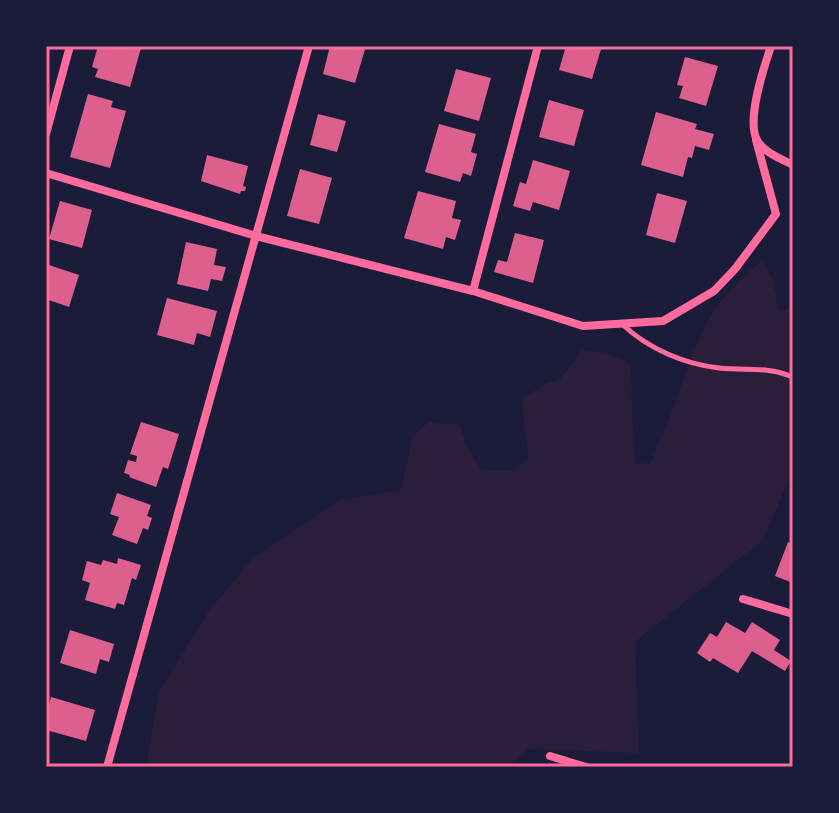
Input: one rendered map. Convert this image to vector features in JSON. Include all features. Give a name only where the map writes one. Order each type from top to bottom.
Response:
[{"type":"street","points":[[46,134],[70,46]]},
{"type":"street","points":[[107,767],[309,46]]},
{"type":"street","points":[[473,291],[538,46]]},
{"type":"street","points":[[46,173],[256,236],[473,291],[583,326],[663,321],[714,291],[735,269],[776,214],[754,122],[760,79],[771,46]]},
{"type":"street","points":[[756,140],[773,156],[793,165]]},
{"type":"street","points":[[743,599],[793,614]]},
{"type":"street","points":[[550,756],[586,767]]},
{"type":"lane","points":[[621,323],[651,346],[681,359],[718,368],[774,369],[793,377]]},
{"type":"shaded area","points":[[762,261],[773,279],[779,311],[788,309],[793,299],[793,470],[763,540],[635,642],[639,753],[528,749],[510,767],[146,767],[159,692],[208,612],[253,558],[339,500],[401,490],[413,435],[429,422],[460,425],[467,448],[482,470],[514,470],[528,459],[522,399],[546,383],[559,380],[582,350],[606,353],[630,362],[635,464],[650,463],[706,326],[728,292]]},
{"type":"building","points":[[98,46],[141,48],[130,87],[95,77],[98,69],[92,67]]},
{"type":"building","points":[[330,46],[366,46],[355,83],[323,74]]},
{"type":"building","points":[[566,46],[602,46],[592,79],[559,70]]},
{"type":"building","points":[[685,57],[718,66],[706,106],[679,98],[683,86],[677,85]]},
{"type":"building","points":[[456,69],[491,78],[479,121],[444,111]]},
{"type":"building","points":[[88,94],[113,101],[111,107],[126,111],[110,168],[70,157]]},
{"type":"building","points":[[549,100],[584,110],[574,146],[539,137]]},
{"type":"building","points":[[656,112],[697,124],[695,129],[714,134],[709,150],[695,146],[692,158],[688,157],[683,177],[641,165]]},
{"type":"building","points":[[318,114],[346,121],[337,152],[310,145]]},
{"type":"building","points":[[439,124],[476,134],[471,152],[477,154],[471,176],[463,173],[460,182],[425,172]]},
{"type":"building","points":[[207,155],[248,166],[243,186],[246,187],[245,191],[240,194],[201,181]]},
{"type":"building","points":[[533,160],[570,171],[559,210],[533,202],[530,211],[513,206],[520,182],[526,184]]},
{"type":"building","points":[[300,169],[332,178],[319,224],[287,216]]},
{"type":"building","points":[[418,191],[456,201],[452,218],[461,220],[455,240],[446,237],[443,249],[404,238]]},
{"type":"building","points":[[657,193],[687,201],[675,243],[646,235]]},
{"type":"building","points":[[60,201],[92,210],[82,248],[49,239]]},
{"type":"building","points":[[515,233],[544,240],[533,283],[494,272],[498,260],[507,262]]},
{"type":"building","points":[[186,242],[217,249],[214,265],[226,267],[222,281],[211,279],[208,291],[177,284]]},
{"type":"building","points":[[46,264],[79,275],[69,307],[46,299]]},
{"type":"building","points":[[167,298],[217,311],[210,337],[197,333],[194,345],[157,335]]},
{"type":"building","points":[[141,422],[179,434],[168,469],[163,467],[156,487],[124,473],[128,460],[136,462],[137,456],[130,454]]},
{"type":"building","points":[[117,493],[151,505],[147,516],[152,518],[148,530],[143,528],[137,544],[112,535],[119,517],[110,514]]},
{"type":"building","points":[[788,542],[793,545],[793,583],[775,576]]},
{"type":"building","points":[[118,558],[141,565],[136,580],[132,578],[124,605],[117,603],[115,609],[85,600],[90,583],[82,580],[87,561],[101,565],[103,560],[117,564]]},
{"type":"building","points":[[726,622],[745,633],[752,622],[780,640],[774,650],[791,661],[785,671],[752,651],[738,673],[713,658],[710,662],[697,653],[710,633],[717,637]]},
{"type":"building","points":[[70,630],[114,644],[109,662],[100,659],[96,674],[60,663]]},
{"type":"building","points":[[51,697],[95,710],[86,741],[46,730]]}]
